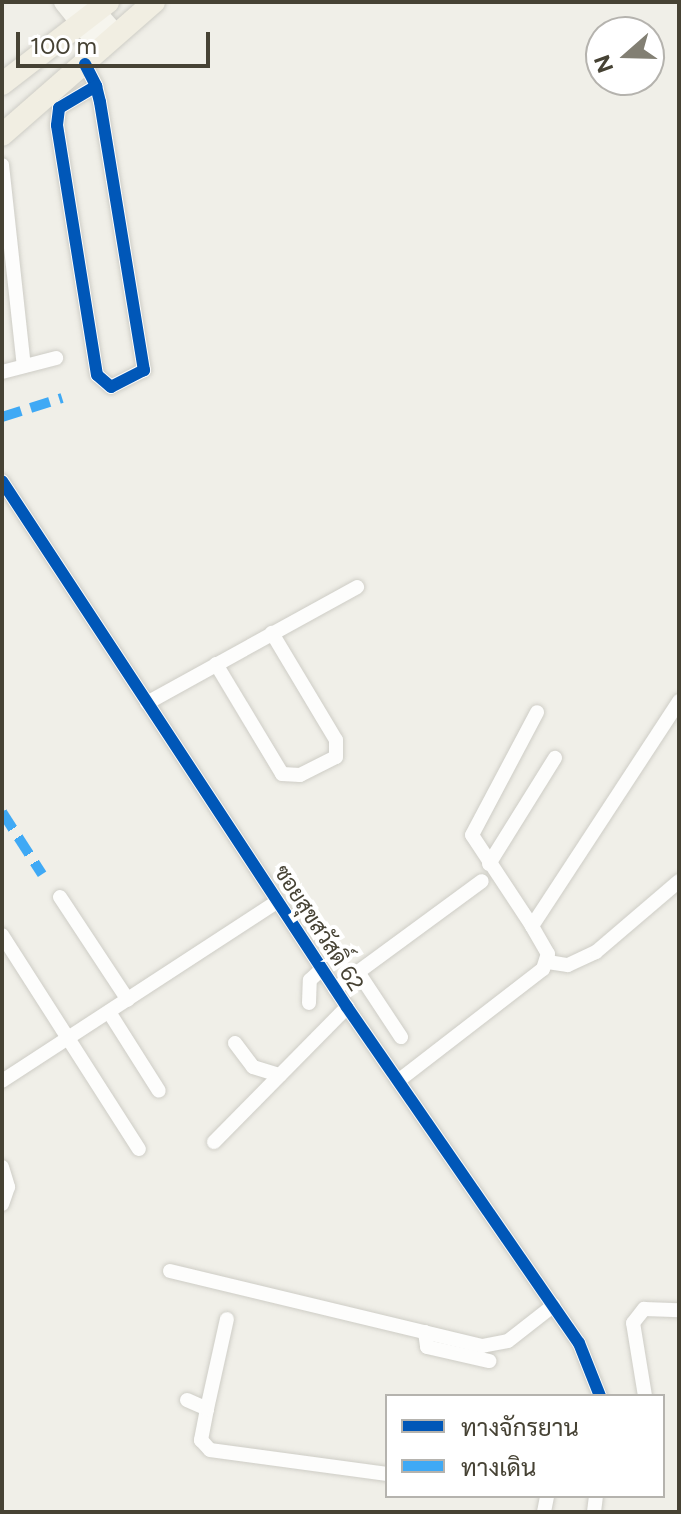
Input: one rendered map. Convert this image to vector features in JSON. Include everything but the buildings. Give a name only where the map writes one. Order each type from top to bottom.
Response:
[{"type":"main road","points":[[64,2],[94,10],[109,42]]},
{"type":"main road","points":[[2,135],[154,2]]},
{"type":"main road","points":[[2,84],[94,10]]},
{"type":"street","points":[[85,64],[96,86],[144,370],[111,387],[97,375],[57,125],[59,108],[96,86]]},
{"type":"street","points":[[2,165],[24,366]]},
{"type":"street","points":[[2,372],[56,358]]},
{"type":"street","name":"ซอยสุขสวัสดิ์ 62","points":[[2,481],[347,1007],[554,1305],[590,1363],[599,1394]]},
{"type":"street","points":[[147,703],[357,587]]},
{"type":"street","points":[[216,664],[282,774],[300,775],[336,757],[336,740],[272,633]]},
{"type":"street","points":[[532,926],[679,701]]},
{"type":"street","points":[[537,712],[475,827],[489,864],[532,926],[548,962]]},
{"type":"street","points":[[489,864],[555,758]]},
{"type":"street","points":[[335,989],[482,881]]},
{"type":"street","points":[[398,1081],[548,962],[568,965],[596,952],[679,881]]},
{"type":"street","points":[[60,897],[128,1000]]},
{"type":"street","points":[[2,1081],[277,902]]},
{"type":"street","points":[[2,935],[67,1041],[139,1149]]},
{"type":"street","points":[[309,1003],[307,987],[322,969]]},
{"type":"street","points":[[358,972],[401,1037]]},
{"type":"street","points":[[214,1142],[347,1007]]},
{"type":"street","points":[[109,1012],[159,1091]]},
{"type":"street","points":[[235,1043],[253,1067],[280,1075]]},
{"type":"street","points":[[2,1167],[8,1181],[2,1204]]},
{"type":"street","points":[[170,1271],[495,1346],[554,1305]]},
{"type":"street","points":[[645,1394],[633,1323],[644,1309],[679,1310]]},
{"type":"street","points":[[227,1319],[201,1440],[210,1450],[385,1474]]},
{"type":"street","points":[[425,1332],[427,1347],[489,1361]]},
{"type":"street","points":[[187,1400],[207,1409]]},
{"type":"marked path","points":[[2,417],[62,398]]},
{"type":"marked path","points":[[2,812],[42,874]]},
{"type":"cycle path","points":[[85,64],[96,86],[100,102],[144,370],[111,387],[97,375],[57,125],[59,108],[96,86]]},
{"type":"cycle path","points":[[2,481],[347,1007],[579,1343],[599,1394]]}]
